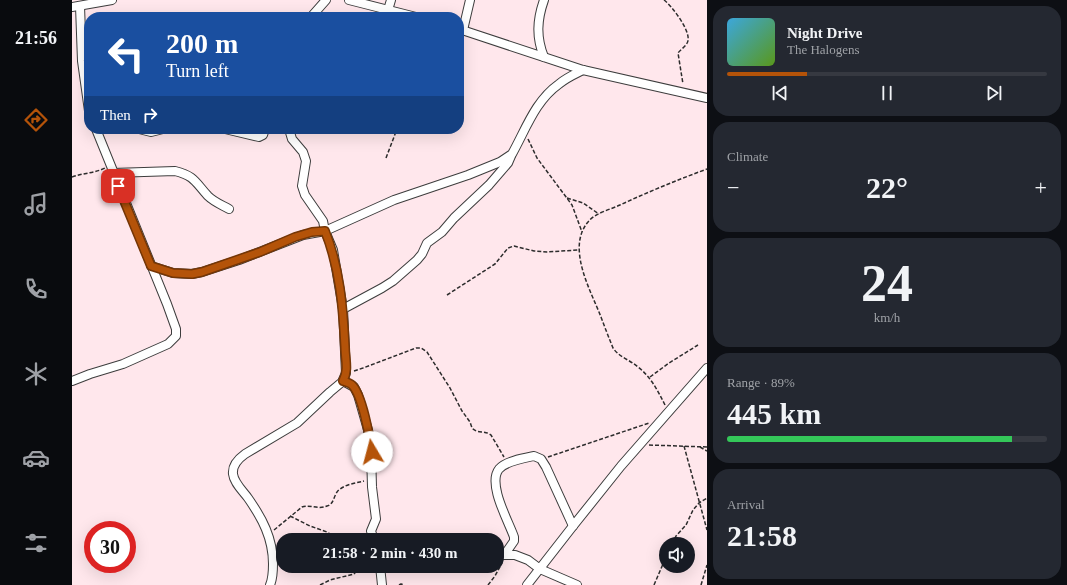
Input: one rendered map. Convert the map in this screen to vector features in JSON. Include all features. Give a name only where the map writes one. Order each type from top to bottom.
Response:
[{"type":"street","points":[[84,75],[76,6],[112,0]]},
{"type":"street","points":[[315,12],[326,0]]},
{"type":"street","points":[[349,0],[396,12]]},
{"type":"street","points":[[388,10],[391,0]]},
{"type":"street","points":[[464,20],[470,0]]},
{"type":"street","points":[[536,0],[541,10]]},
{"type":"street","points":[[544,0],[538,22],[538,36],[544,57]]},
{"type":"street","points":[[464,31],[583,70],[707,98]]},
{"type":"street","points":[[343,309],[393,281],[417,260],[422,254],[427,243],[442,232],[457,214],[477,197],[508,163],[537,106],[547,94],[559,83],[583,70]]},
{"type":"street","points":[[72,381],[136,358],[168,344],[176,336],[176,329],[98,134]]},
{"type":"street","points":[[246,134],[259,137],[263,134]]},
{"type":"street","points":[[270,585],[273,579],[273,558],[269,535],[256,510],[235,481],[233,474],[234,467],[238,460],[245,454],[297,423],[343,381],[346,372],[343,309],[333,250],[325,231],[323,221],[305,195],[302,186],[306,161],[303,152],[292,139],[290,134]]},
{"type":"street","points":[[151,266],[173,273],[192,274],[202,272],[260,252],[295,237],[312,232],[325,231],[394,200],[500,162],[512,154]]},
{"type":"street","points":[[113,173],[175,171],[185,173],[194,179],[208,196],[229,210]]},
{"type":"street","points":[[527,585],[639,445],[707,368]]},
{"type":"street","points":[[343,381],[354,387],[358,395],[368,430],[372,452],[372,487],[376,519],[371,531],[372,533]]},
{"type":"street","points":[[504,551],[514,541],[514,538],[498,498],[496,488],[498,471],[500,468],[508,464],[534,456],[540,459],[546,467],[573,526]]},
{"type":"street","points":[[504,554],[515,555],[528,560],[540,569],[577,585]]},
{"type":"street","points":[[381,573],[382,585]]},
{"type":"path","points":[[664,0],[676,13],[687,33],[687,44],[678,53],[683,81],[683,93]]},
{"type":"path","points":[[525,128],[537,158],[567,198],[575,211],[583,232]]},
{"type":"path","points":[[386,158],[395,134]]},
{"type":"path","points":[[72,177],[82,173],[100,171],[109,163]]},
{"type":"path","points":[[668,413],[659,392],[649,377],[638,367],[619,355],[613,348],[588,288],[580,260],[579,250],[583,232],[587,223],[599,214],[646,192],[707,169]]},
{"type":"path","points":[[567,198],[583,203],[599,214]]},
{"type":"path","points":[[447,295],[495,264],[508,248],[514,246],[534,251],[547,252],[579,250]]},
{"type":"path","points":[[649,377],[698,345]]},
{"type":"path","points":[[346,372],[363,368],[416,348],[422,348],[427,352],[450,388],[472,428],[478,432],[488,433],[491,435],[508,464]]},
{"type":"path","points":[[540,459],[650,422]]},
{"type":"path","points":[[639,445],[707,447]]},
{"type":"path","points":[[684,446],[707,530]]},
{"type":"path","points":[[700,447],[707,451]]},
{"type":"path","points":[[269,535],[290,516],[302,508],[306,506],[321,508],[330,505],[333,502],[337,492],[341,489],[372,478]]},
{"type":"path","points":[[676,537],[686,525],[693,510],[699,503],[707,498]]},
{"type":"path","points":[[290,516],[328,533]]},
{"type":"path","points":[[701,585],[707,564]]},
{"type":"path","points":[[320,585],[330,580],[355,573]]},
{"type":"path","points":[[488,585],[496,573]]},
{"type":"path","points":[[654,585],[659,573]]},
{"type":"path","points":[[399,585],[404,585]]},
{"type":"route","points":[[118,186],[151,266],[173,273],[192,274],[202,272],[239,260],[295,237],[312,232],[325,231],[333,250],[343,309],[346,373],[343,381],[352,385],[358,395],[368,430],[372,452]]}]
